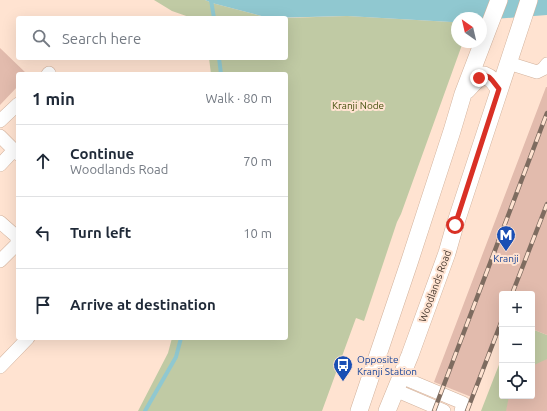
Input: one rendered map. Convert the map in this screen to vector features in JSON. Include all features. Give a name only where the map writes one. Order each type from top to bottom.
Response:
[{"type":"main road","points":[[359,411],[463,94],[499,0]]},
{"type":"main road","name":"Woodlands Road","points":[[387,411],[410,355],[448,253],[457,217],[529,0]]},
{"type":"main road","points":[[463,94],[475,81],[484,75],[489,77],[499,89]]},
{"type":"lane","points":[[508,63],[537,72],[547,64]]},
{"type":"lane","points":[[0,121],[16,106]]},
{"type":"lane","points":[[0,136],[16,152],[0,165]]},
{"type":"lane","points":[[0,222],[16,235]]},
{"type":"lane","points":[[0,262],[16,245]]},
{"type":"lane","points":[[0,367],[26,340]]},
{"type":"lane","points":[[398,384],[444,411]]},
{"type":"lane","points":[[398,384],[463,403],[461,411]]},
{"type":"green space","points":[[154,0],[205,0],[261,16],[186,16],[172,11]]},
{"type":"green space","name":"Kranji Node","points":[[347,16],[451,22],[451,48],[461,48],[397,222],[364,321],[356,318],[322,411],[138,411],[168,353],[171,340],[288,340],[288,72],[211,72],[209,60],[288,60],[288,18]]},
{"type":"green space","points":[[535,330],[547,335],[547,411],[481,411],[499,365],[499,399],[535,399]]},
{"type":"water","points":[[205,0],[547,0],[547,15],[487,20],[487,12],[451,12],[451,22],[347,16],[288,18],[288,16],[261,16]]},
{"type":"building","points":[[0,48],[25,72],[16,72],[16,88],[0,105]]},
{"type":"building","points":[[547,87],[547,335],[535,330],[535,291],[499,291],[499,333],[474,398],[434,382]]},
{"type":"building","points":[[547,359],[547,411],[506,411],[508,399],[535,399],[535,365]]},
{"type":"waterway","points":[[211,0],[214,16]]},
{"type":"waterway","points":[[219,60],[221,72]]},
{"type":"waterway","points":[[145,411],[176,357],[180,340]]},
{"type":"railway","points":[[434,411],[547,113]]},
{"type":"railway","points":[[513,291],[547,204]]},
{"type":"railway","points":[[467,411],[499,327]]},
{"type":"place","name":"Kranji","points":[[506,252]]},
{"type":"place","name":"Opposite Kranji Station","points":[[343,382]]},
{"type":"route","points":[[455,225],[499,89],[489,77],[484,75],[479,78]]}]
